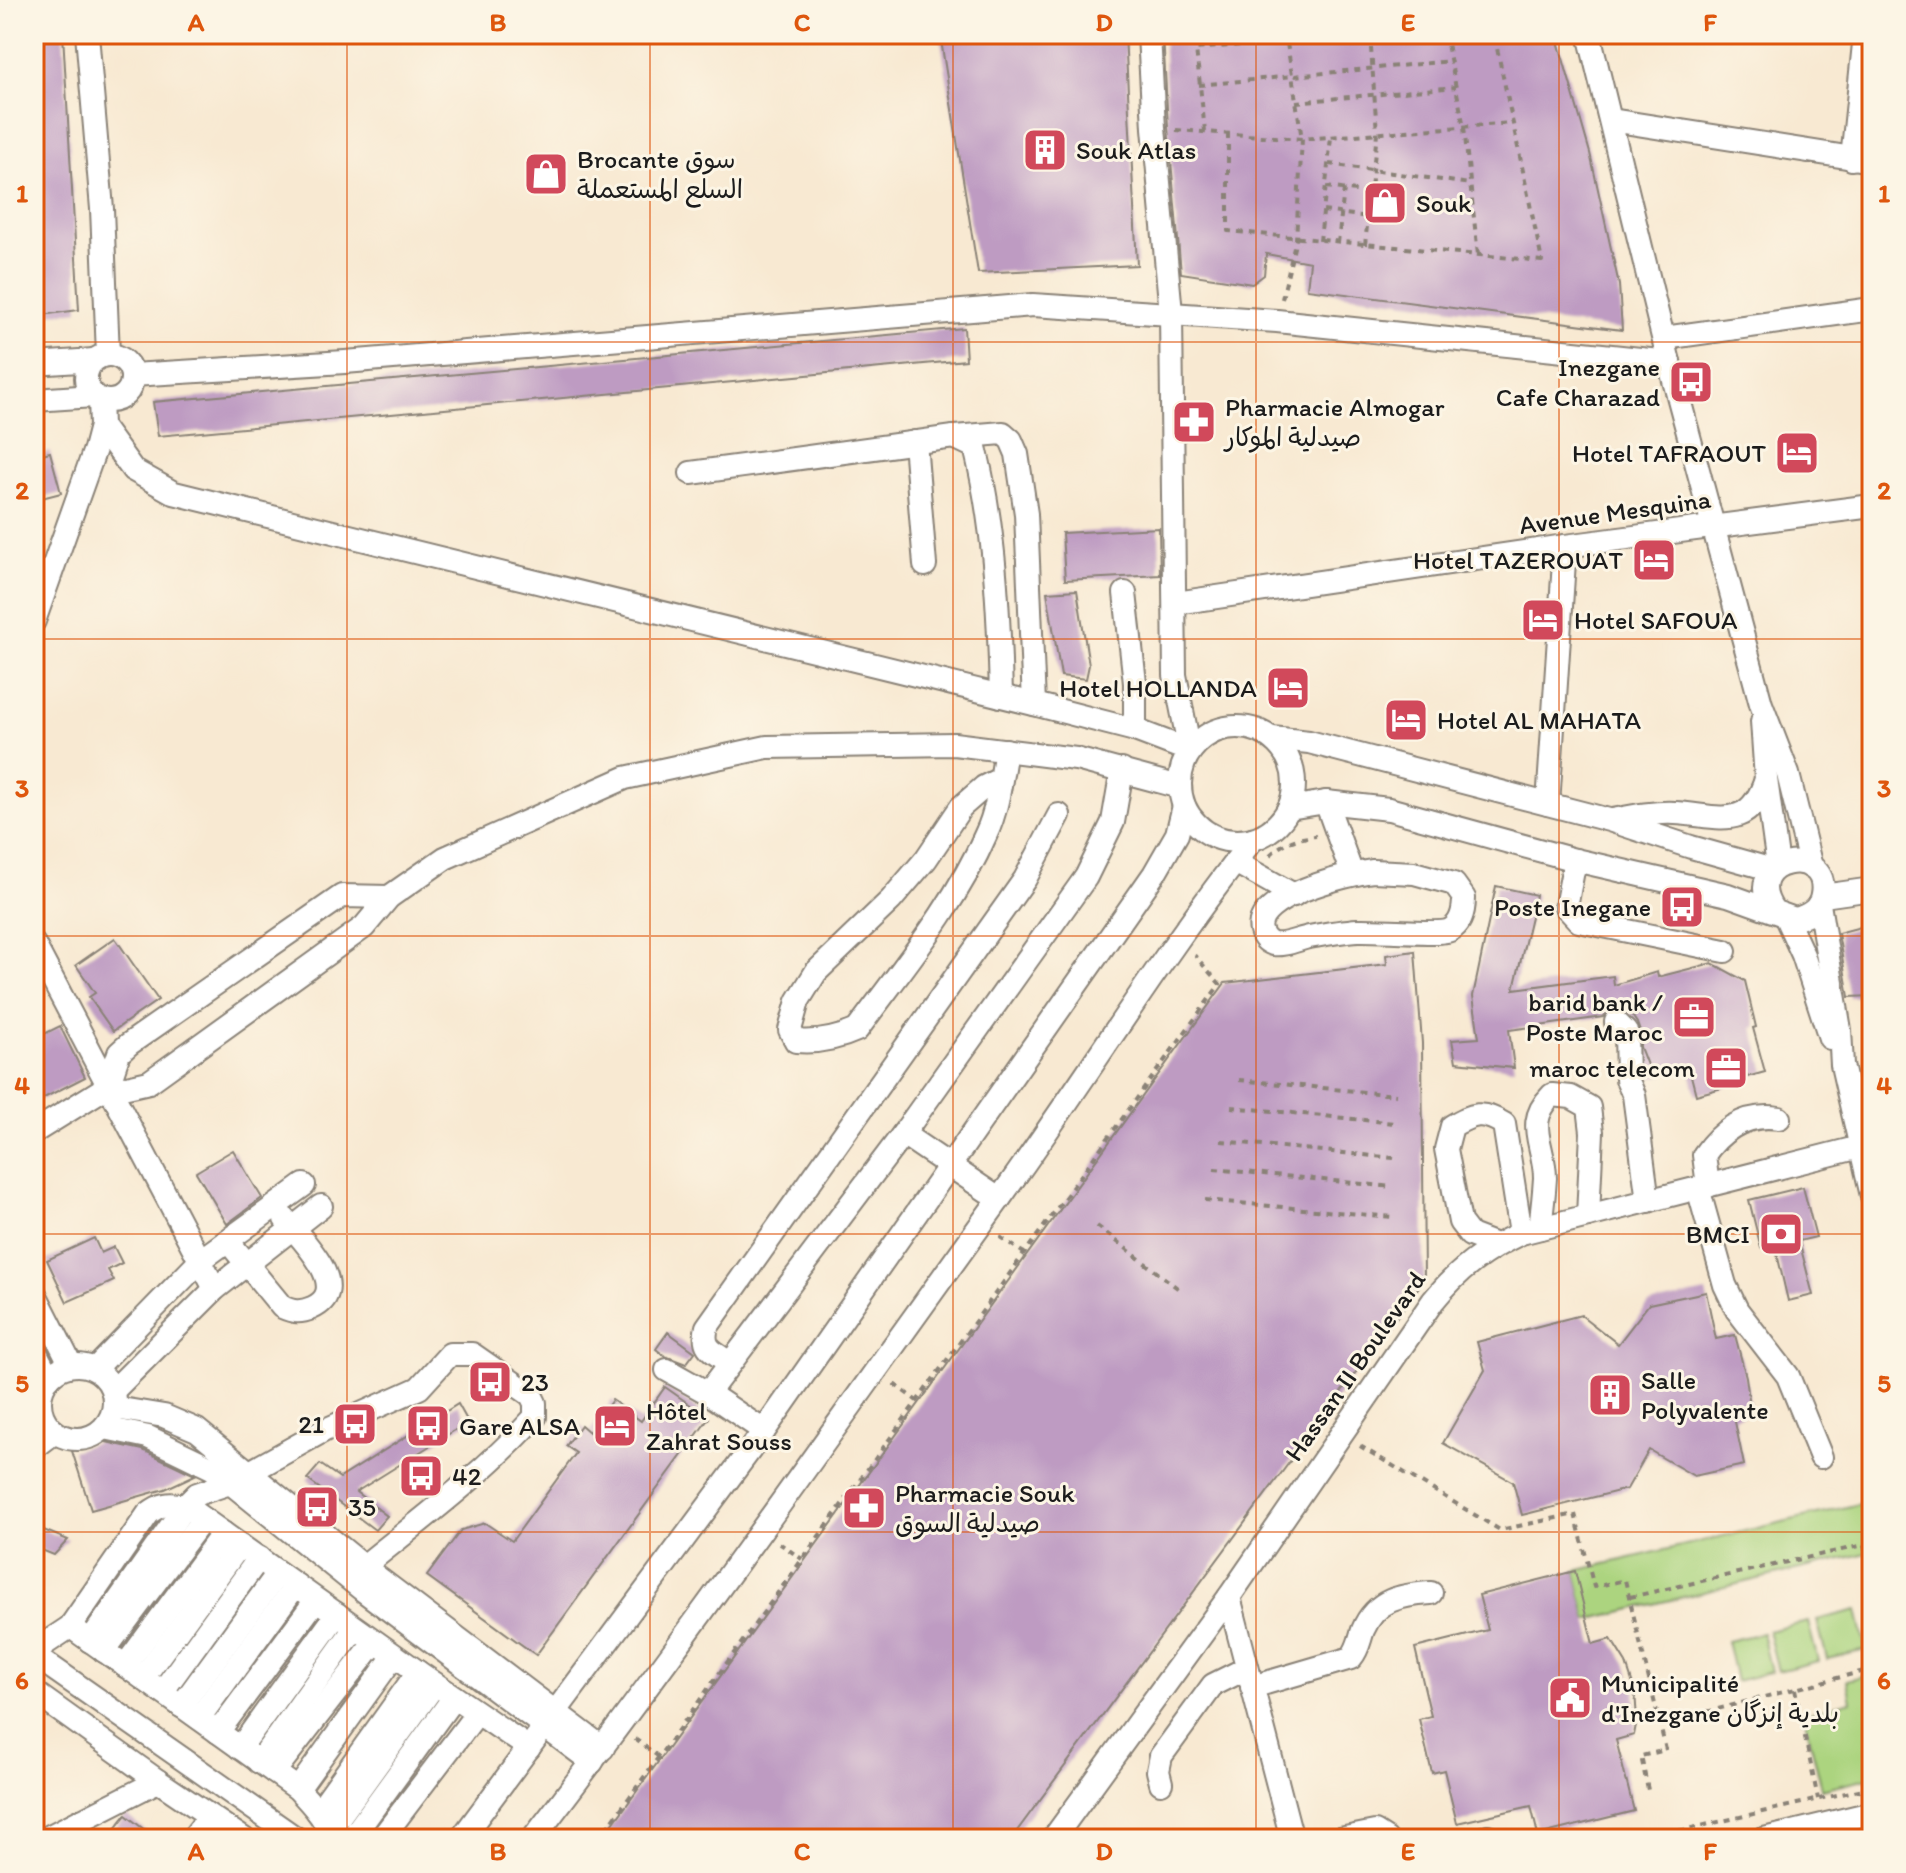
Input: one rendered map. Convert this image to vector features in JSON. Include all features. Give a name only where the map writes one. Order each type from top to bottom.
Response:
[{"type":"street","points":[[87,34],[102,209],[101,357]]},
{"type":"street","points":[[1149,34],[1154,128],[1171,313],[1175,675],[1190,751]]},
{"type":"street","points":[[1589,34],[1669,362],[1761,704],[1788,774],[1811,867]]},
{"type":"street","points":[[1611,120],[1862,160],[1865,34]]},
{"type":"street","points":[[132,375],[345,362],[1033,305],[1277,321],[1669,362]]},
{"type":"street","points":[[1664,338],[1872,309]]},
{"type":"street","points":[[34,621],[40,597],[79,499],[101,426],[97,398],[87,388],[85,378],[87,368],[101,357]]},
{"type":"street","points":[[34,364],[101,357],[124,360],[132,375],[132,383],[116,400],[34,400]]},
{"type":"street","points":[[101,426],[133,470],[174,493],[1034,704],[1135,730],[1190,751]]},
{"type":"street","points":[[691,473],[1003,433],[1011,440],[1017,454],[1026,514],[1034,704]]},
{"type":"street","points":[[954,437],[975,447],[985,486],[1000,629],[1001,696]]},
{"type":"street","points":[[915,442],[925,565]]},
{"type":"street","name":"Avenue Mesquina","points":[[1176,603],[1565,546],[1872,506]]},
{"type":"street","points":[[1548,804],[1565,546]]},
{"type":"street","points":[[1125,593],[1135,683],[1135,730]]},
{"type":"street","points":[[1761,704],[1776,868]]},
{"type":"street","points":[[461,1839],[764,1431],[1154,874],[1177,834],[1182,768],[1190,751],[1203,738],[1219,729],[1237,726],[1272,738],[1309,742],[1609,820],[1704,852],[1776,868]]},
{"type":"street","points":[[533,1839],[618,1727],[999,1199],[1201,905],[1253,839],[1280,821],[1289,808],[1294,790],[1293,770],[1285,752],[1272,738]]},
{"type":"street","points":[[34,1132],[108,1086],[127,1087],[149,1082],[364,927],[389,897],[445,858],[625,778],[767,747],[954,744],[1076,759],[1122,770],[1182,797],[1199,826],[1220,838],[1237,841],[1253,839]]},
{"type":"street","points":[[1000,779],[984,787],[961,807],[926,859],[891,900],[816,972],[798,1001],[790,1030],[796,1041],[815,1043],[857,1030],[940,916],[987,832],[1000,779],[1006,750]]},
{"type":"street","points":[[708,1393],[903,1134],[1086,877],[1113,822],[1122,770]]},
{"type":"street","points":[[1609,820],[1659,813],[1734,818],[1749,809],[1761,796],[1766,779]]},
{"type":"street","points":[[1289,808],[1326,802],[1389,809],[1575,860],[1717,892],[1780,914],[1805,917],[1821,900],[1872,889]]},
{"type":"street","points":[[1326,802],[1352,874]]},
{"type":"street","points":[[730,1363],[706,1346],[707,1327],[1025,879],[1059,815]]},
{"type":"street","points":[[1575,860],[1566,907],[1579,921],[1725,951]]},
{"type":"street","points":[[1842,1065],[1828,1034],[1803,955],[1766,894],[1768,877],[1776,868],[1794,861],[1811,867],[1819,875],[1842,1065],[1872,1196]]},
{"type":"street","points":[[1235,862],[1294,895]]},
{"type":"street","points":[[1393,871],[1435,877],[1454,884],[1464,898],[1460,920],[1449,931],[1441,933],[1359,930],[1277,945],[1269,942],[1260,928],[1262,920],[1294,895],[1322,882],[1352,874],[1393,871]]},
{"type":"street","points":[[108,1086],[119,1053],[129,1044],[342,896],[389,897]]},
{"type":"street","points":[[34,944],[202,1259],[215,1289]]},
{"type":"street","points":[[1616,1022],[1626,1032],[1627,1079],[1634,1095],[1648,1201]]},
{"type":"street","points":[[1531,1231],[1545,1175],[1536,1129],[1540,1107],[1552,1095],[1571,1097],[1589,1107],[1592,1132],[1588,1216]]},
{"type":"street","points":[[1496,1245],[1470,1235],[1460,1222],[1449,1175],[1446,1149],[1452,1126],[1472,1115],[1492,1116],[1504,1124],[1531,1231]]},
{"type":"street","points":[[1779,1118],[1769,1117],[1729,1126],[1714,1139],[1704,1155],[1703,1187],[1731,1297],[1737,1310],[1788,1376],[1821,1457]]},
{"type":"street","points":[[903,1134],[999,1199]]},
{"type":"street","name":"Hassan II Boulevard","points":[[1053,1839],[1229,1597],[1433,1301],[1472,1260],[1496,1245],[1531,1231],[1860,1147]]},
{"type":"street","points":[[95,1369],[202,1259],[304,1185]]},
{"type":"street","points":[[321,1206],[215,1289],[111,1409],[89,1437],[78,1439],[55,1432],[38,1414],[49,1378],[71,1365],[95,1369],[109,1382],[111,1409],[148,1437],[239,1477],[597,1755]]},
{"type":"street","points":[[228,1241],[282,1307],[301,1312],[318,1305],[328,1288],[328,1276],[274,1207]]},
{"type":"street","points":[[34,1292],[71,1365]]},
{"type":"street","points":[[34,1349],[49,1378]]},
{"type":"street","points":[[97,1646],[194,1512],[197,1494],[239,1477],[325,1430],[419,1388],[450,1354],[472,1354],[531,1395],[535,1403],[535,1417],[368,1578]]},
{"type":"street","points":[[667,1370],[764,1431]]},
{"type":"street","points":[[34,1448],[55,1432]]},
{"type":"street","points":[[297,1839],[34,1653],[70,1627],[148,1514],[164,1504],[194,1512],[394,1656],[529,1748]]},
{"type":"street","points":[[134,1672],[231,1539]]},
{"type":"street","points":[[162,1692],[259,1558]]},
{"type":"street","points":[[190,1712],[287,1579]]},
{"type":"street","points":[[1161,1783],[1158,1771],[1161,1756],[1213,1685],[1351,1658],[1359,1649],[1364,1628],[1381,1604],[1402,1595],[1431,1593]]},
{"type":"street","points":[[1229,1597],[1292,1839]]},
{"type":"street","points":[[218,1732],[316,1600]]},
{"type":"street","points":[[240,1748],[346,1621]]},
{"type":"street","points":[[267,1767],[346,1621]]},
{"type":"street","points":[[70,1627],[298,1789],[326,1827],[436,1684]]},
{"type":"street","points":[[267,1767],[375,1642]]},
{"type":"street","points":[[298,1789],[394,1656]]},
{"type":"street","points":[[351,1839],[436,1684]]},
{"type":"street","points":[[34,1692],[244,1839]]},
{"type":"street","points":[[381,1839],[477,1713]]},
{"type":"street","points":[[44,1839],[158,1781]]},
{"type":"street","points":[[1764,1839],[1872,1813]]},
{"type":"street","points":[[192,1839],[209,1817]]},
{"type":"street","points":[[1340,1839],[1375,1832],[1386,1839]]},
{"type":"path","points":[[1205,131],[1196,49],[1372,34],[1377,133],[1365,245]]},
{"type":"path","points":[[1445,34],[1464,127],[1478,255]]},
{"type":"path","points":[[1228,133],[1228,231],[1542,261],[1494,34]]},
{"type":"path","points":[[1277,321],[1296,239],[1302,139],[1287,43]]},
{"type":"path","points":[[1199,85],[1451,61]]},
{"type":"path","points":[[1296,102],[1456,87]]},
{"type":"path","points":[[1154,128],[1302,139],[1513,123]]},
{"type":"path","points":[[1320,241],[1331,137]]},
{"type":"path","points":[[1329,164],[1470,184]]},
{"type":"path","points":[[1326,187],[1371,193]]},
{"type":"path","points":[[1338,243],[1344,189]]},
{"type":"path","points":[[1323,211],[1368,217]]},
{"type":"path","points":[[599,1839],[1220,984],[1196,957],[1204,945]]},
{"type":"path","points":[[1239,1080],[1396,1095]]},
{"type":"path","points":[[1231,1107],[1395,1123]]},
{"type":"path","points":[[1221,1141],[1394,1158]]},
{"type":"path","points":[[1214,1169],[1393,1187]]},
{"type":"path","points":[[1205,1200],[1392,1217]]},
{"type":"path","points":[[979,1224],[1024,1253]]},
{"type":"path","points":[[1097,1226],[1180,1290]]},
{"type":"path","points":[[876,1370],[917,1401]]},
{"type":"path","points":[[1341,1434],[1500,1530],[1575,1514],[1594,1587],[1625,1580],[1630,1597],[1666,1750],[1641,1756],[1649,1795]]},
{"type":"path","points":[[760,1530],[802,1559]]},
{"type":"path","points":[[1630,1597],[1864,1545],[1872,1577]]},
{"type":"path","points":[[1660,1724],[1872,1669]]},
{"type":"path","points":[[1795,1689],[1818,1799]]},
{"type":"path","points":[[618,1727],[659,1757]]},
{"type":"path","points":[[1675,1839],[1674,1832],[1872,1787]]},
{"type":"green space","points":[[1872,1501],[1872,1555],[1871,1552],[1587,1620],[1575,1571]]},
{"type":"green space","points":[[1857,1610],[1866,1650],[1827,1659],[1817,1620]]},
{"type":"green space","points":[[1808,1622],[1818,1661],[1778,1671],[1768,1631]]},
{"type":"green space","points":[[1762,1633],[1771,1672],[1736,1681],[1727,1641]]},
{"type":"green space","points":[[1872,1674],[1872,1777],[1822,1789],[1804,1714],[1851,1701],[1847,1680]]},
{"type":"building","points":[[34,34],[63,34],[79,310],[34,316]]},
{"type":"building","name":"Souk Atlas","points":[[940,34],[1125,34],[1137,265],[978,273]]},
{"type":"building","name":"Souk","points":[[1163,34],[1556,34],[1590,153],[1619,285],[1622,330],[1307,289],[1310,262],[1266,254],[1264,275],[1252,284],[1181,273]]},
{"type":"building","points":[[964,328],[966,360],[158,436],[153,402]]},
{"type":"building","points":[[50,452],[61,493],[34,500],[34,456]]},
{"type":"building","points":[[1159,528],[1160,575],[1065,580],[1062,533]]},
{"type":"building","points":[[1077,590],[1089,665],[1086,679],[1061,676],[1047,592]]},
{"type":"building","points":[[1496,886],[1536,895],[1514,989],[1613,976],[1614,985],[1657,972],[1658,977],[1712,963],[1745,981],[1765,1072],[1736,1080],[1737,1084],[1696,1095],[1689,1068],[1652,1078],[1640,1047],[1637,1023],[1631,1014],[1619,1008],[1612,1009],[1603,1017],[1509,1030],[1514,1068],[1456,1062],[1452,1040],[1479,1038],[1473,996]]},
{"type":"building","points":[[1872,924],[1872,996],[1849,997],[1838,933]]},
{"type":"building","points":[[115,938],[158,1000],[113,1031],[89,997],[95,993],[76,965]]},
{"type":"building","points":[[1415,951],[1422,1043],[1424,1280],[1011,1839],[602,1839],[1225,983],[1387,964],[1386,955]]},
{"type":"building","points":[[60,1026],[85,1077],[34,1103],[34,1039]]},
{"type":"building","points":[[233,1150],[262,1198],[227,1224],[196,1172]]},
{"type":"building","points":[[1803,1187],[1816,1237],[1799,1241],[1813,1295],[1788,1301],[1775,1245],[1761,1248],[1749,1200]]},
{"type":"building","points":[[94,1238],[101,1253],[114,1247],[122,1263],[108,1270],[114,1281],[67,1302],[47,1260]]},
{"type":"building","name":"Salle Polyvalente","points":[[1706,1292],[1716,1339],[1735,1335],[1746,1377],[1751,1413],[1734,1417],[1744,1465],[1694,1476],[1649,1450],[1627,1489],[1522,1515],[1513,1482],[1443,1443],[1485,1370],[1477,1342],[1581,1315],[1618,1344],[1649,1304]]},
{"type":"building","points":[[668,1332],[695,1352],[686,1364],[656,1349]]},
{"type":"building","points":[[665,1387],[709,1418],[536,1655],[427,1576],[461,1530],[485,1523],[512,1541],[576,1453],[566,1446],[581,1425],[589,1432],[612,1400],[641,1421]]},
{"type":"building","points":[[458,1404],[468,1422],[356,1492],[387,1516],[375,1530],[307,1479],[320,1464],[340,1478]]},
{"type":"building","points":[[101,1441],[143,1450],[195,1475],[165,1489],[91,1510],[72,1451]]},
{"type":"building","points":[[41,1529],[68,1540],[54,1555],[34,1547]]},
{"type":"building","name":"Municipalité d'Inezgane بلدية إنزگان","points":[[1575,1571],[1593,1644],[1611,1639],[1626,1663],[1635,1691],[1637,1720],[1634,1735],[1616,1740],[1634,1811],[1538,1835],[1531,1806],[1457,1823],[1444,1770],[1432,1773],[1419,1719],[1431,1716],[1415,1648],[1488,1630],[1479,1595]]},
{"type":"building","points":[[126,1815],[156,1839],[107,1839]]},
{"type":"place","name":"Souk Atlas","points":[[1045,150]]},
{"type":"place","name":"Brocante سوق السلع المستعملة","points":[[546,174]]},
{"type":"place","name":"Souk","points":[[1385,203]]},
{"type":"place","name":"Inezgane Cafe Charazad","points":[[1691,382]]},
{"type":"place","name":"Pharmacie Almogar صيدلية الموكار","points":[[1194,422]]},
{"type":"place","name":"Hotel TAFRAOUT","points":[[1797,453]]},
{"type":"place","name":"Hotel TAZEROUAT","points":[[1654,560]]},
{"type":"place","name":"Hotel SAFOUA","points":[[1543,620]]},
{"type":"place","name":"Hotel HOLLANDA","points":[[1288,688]]},
{"type":"place","name":"Hotel AL MAHATA","points":[[1406,720]]},
{"type":"place","name":"Poste Inegane","points":[[1682,907]]},
{"type":"place","name":"barid bank / Poste Maroc","points":[[1694,1017]]},
{"type":"place","name":"maroc telecom","points":[[1726,1068]]},
{"type":"place","name":"BMCI","points":[[1781,1234]]},
{"type":"place","name":"23","points":[[490,1382]]},
{"type":"place","name":"Salle Polyvalente","points":[[1610,1395]]},
{"type":"place","name":"21","points":[[355,1424]]},
{"type":"place","name":"Gare ALSA","points":[[428,1426]]},
{"type":"place","name":"Hôtel Zahrat Souss","points":[[615,1426]]},
{"type":"place","name":"42","points":[[421,1476]]},
{"type":"place","name":"35","points":[[317,1507]]},
{"type":"place","name":"Pharmacie Souk صيدلية السوق","points":[[864,1508]]},
{"type":"place","name":"Municipalité d'Inezgane بلدية إنزگان","points":[[1570,1698]]}]
